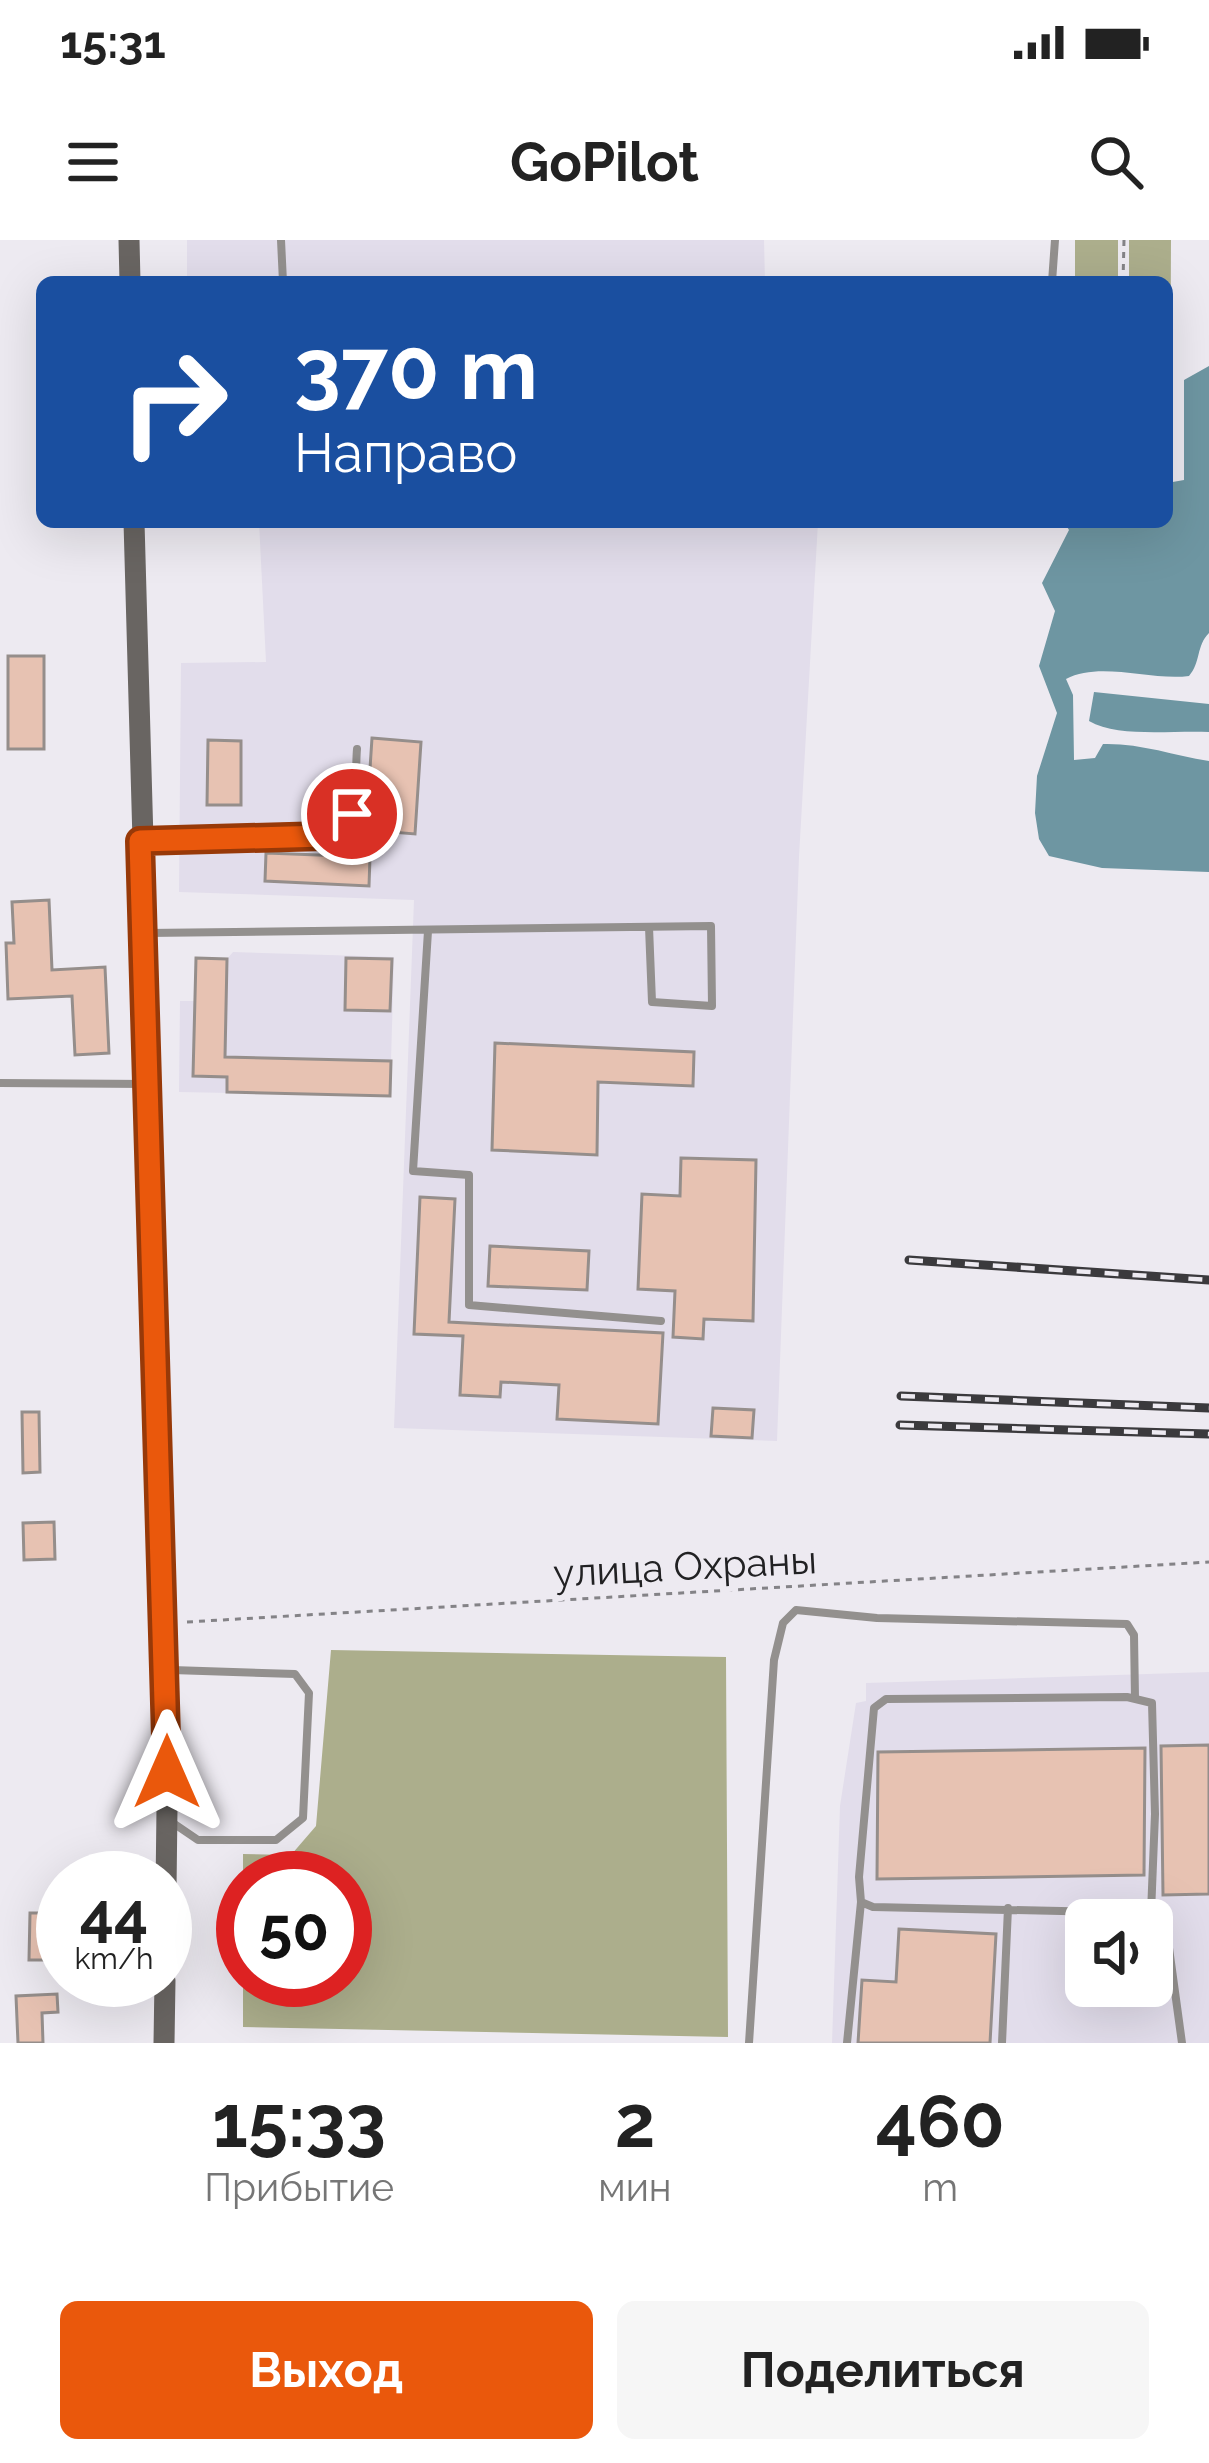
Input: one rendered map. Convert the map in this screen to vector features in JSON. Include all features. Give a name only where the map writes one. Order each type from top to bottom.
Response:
[{"type":"main road","points":[[129,240],[130,276]]},
{"type":"main road","points":[[134,528],[165,1623],[167,1851]]},
{"type":"main road","points":[[164,2043],[165,2007]]},
{"type":"lane","points":[[281,240],[283,276]]},
{"type":"lane","points":[[1052,276],[1054,240]]},
{"type":"lane","points":[[140,841],[324,836],[342,830],[352,814],[357,749]]},
{"type":"lane","points":[[144,933],[711,926],[712,1006],[652,1002],[649,927]]},
{"type":"lane","points":[[428,931],[412,1171],[469,1174],[469,1305],[661,1321]]},
{"type":"lane","points":[[0,1083],[148,1084]]},
{"type":"lane","points":[[749,2043],[775,1660],[783,1623],[796,1610],[877,1618],[1127,1624],[1134,1635],[1135,1698]]},
{"type":"lane","points":[[165,1669],[295,1674],[309,1693],[303,1818],[290,1833],[276,1840],[198,1840],[167,1819]]},
{"type":"lane","points":[[847,2043],[861,1902],[870,1715],[886,1699],[1135,1698],[1152,1703],[1151,1899]]},
{"type":"lane","points":[[861,1902],[1065,1910]]},
{"type":"lane","points":[[1002,2043],[1008,1908]]},
{"type":"lane","points":[[1173,1977],[1182,2043]]},
{"type":"path","points":[[1123,276],[1124,240]]},
{"type":"path","name":"улица Охраны","points":[[165,1623],[1209,1562]]},
{"type":"shaded area","points":[[187,240],[764,240],[765,276],[187,276]]},
{"type":"shaded area","points":[[259,528],[818,528],[799,857],[777,1441],[394,1428],[414,900],[179,892],[181,663],[266,662]]},
{"type":"shaded area","points":[[233,952],[394,957],[390,1096],[179,1092],[180,1001],[195,1001],[196,958],[227,959]]},
{"type":"shaded area","points":[[1209,1672],[1209,2043],[832,2043],[840,1806],[856,1703],[866,1701],[866,1683]]},
{"type":"green space","points":[[1075,240],[1118,240],[1118,276],[1075,276]]},
{"type":"green space","points":[[1129,240],[1171,240],[1171,276],[1129,276]]},
{"type":"green space","points":[[331,1650],[726,1657],[728,2037],[243,2027],[243,2007],[372,2007],[372,1851],[294,1851],[316,1826]]},
{"type":"water","points":[[1209,366],[1209,633],[1189,676],[1110,671],[1066,679],[1073,695],[1074,760],[1095,758],[1103,744],[1117,744],[1209,761],[1209,872],[1102,868],[1049,856],[1039,839],[1037,776],[1057,713],[1039,666],[1055,611],[1042,583],[1068,528],[1173,528],[1173,482],[1184,480],[1184,380]]},
{"type":"water","points":[[1094,692],[1209,704],[1209,732],[1101,726],[1089,721]]},
{"type":"building","points":[[8,656],[44,656],[44,749],[8,749]]},
{"type":"building","points":[[372,738],[421,742],[415,834],[366,830]]},
{"type":"building","points":[[208,740],[241,741],[241,805],[207,805]]},
{"type":"building","points":[[266,853],[370,857],[369,886],[265,881]]},
{"type":"building","points":[[49,900],[52,970],[105,967],[109,1053],[75,1055],[72,996],[8,999],[6,943],[14,943],[12,902]]},
{"type":"building","points":[[196,958],[227,959],[225,1057],[391,1061],[390,1096],[227,1092],[227,1077],[193,1076]]},
{"type":"building","points":[[346,958],[392,959],[390,1011],[345,1010]]},
{"type":"building","points":[[495,1043],[694,1052],[693,1086],[598,1082],[597,1155],[492,1150]]},
{"type":"building","points":[[681,1158],[756,1160],[753,1321],[704,1319],[703,1339],[673,1337],[675,1291],[638,1289],[642,1194],[680,1196]]},
{"type":"building","points":[[420,1197],[455,1199],[449,1322],[663,1333],[658,1424],[557,1419],[559,1385],[501,1382],[500,1397],[460,1395],[463,1336],[414,1334]]},
{"type":"building","points":[[490,1246],[589,1251],[587,1290],[488,1286]]},
{"type":"building","points":[[713,1408],[754,1410],[752,1438],[711,1436]]},
{"type":"building","points":[[22,1412],[39,1412],[40,1472],[23,1473]]},
{"type":"building","points":[[54,1522],[55,1559],[24,1560],[23,1523]]},
{"type":"building","points":[[1209,1745],[1209,1894],[1163,1895],[1161,1746]]},
{"type":"building","points":[[1145,1748],[1144,1875],[877,1879],[878,1752]]},
{"type":"building","points":[[30,1913],[36,1913],[36,1960],[29,1960]]},
{"type":"building","points":[[899,1929],[996,1934],[990,2043],[858,2043],[862,1980],[896,1982]]},
{"type":"building","points":[[36,1995],[36,2007],[58,2007],[58,2012],[42,2013],[43,2043],[18,2043],[16,1996]]},
{"type":"railway","points":[[909,1260],[1209,1280]]},
{"type":"railway","points":[[901,1396],[1209,1408]]},
{"type":"railway","points":[[900,1425],[1209,1434]]},
{"type":"route","points":[[167,1772],[140,841],[324,836],[342,830],[352,814]]}]
